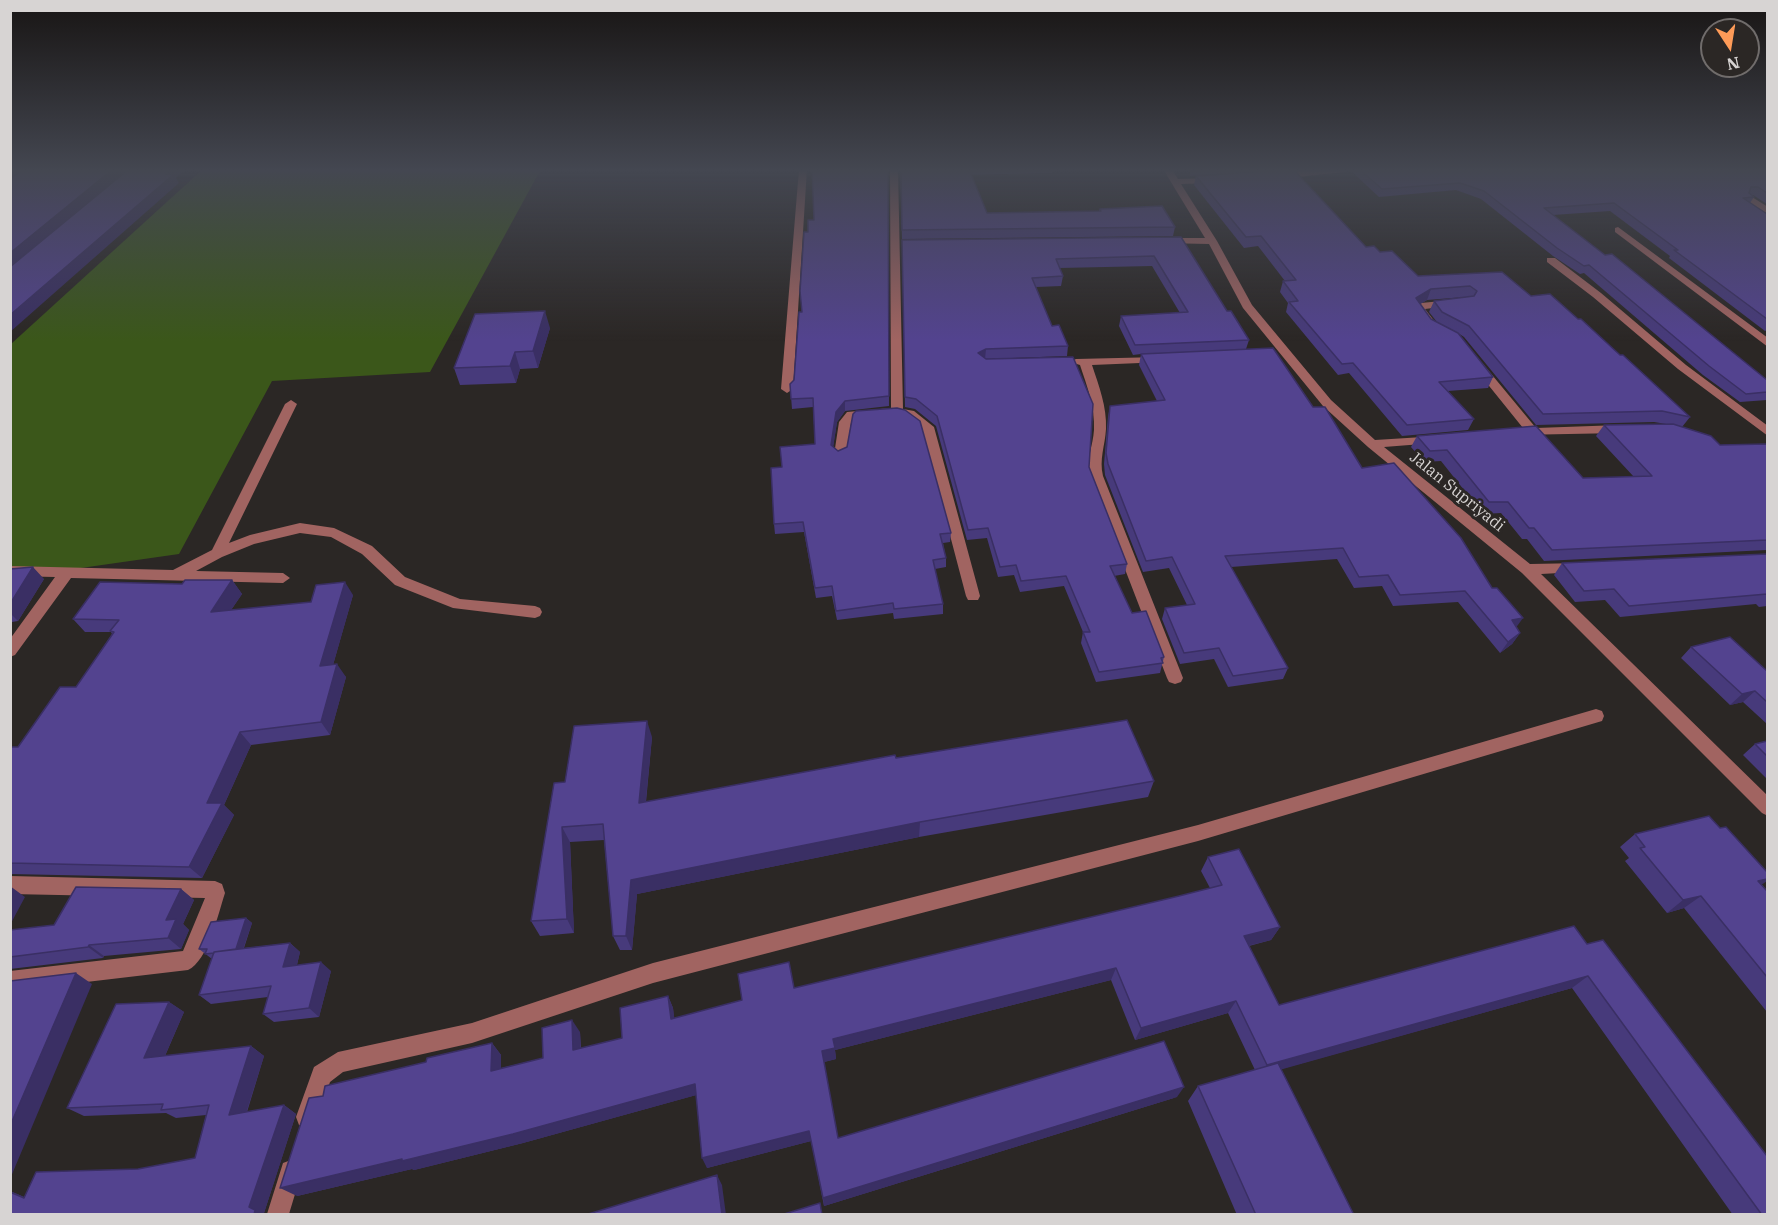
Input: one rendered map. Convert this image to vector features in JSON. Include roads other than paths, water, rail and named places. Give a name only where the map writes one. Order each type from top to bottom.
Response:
[{"type":"street","points":[[787,389],[799,226]]},
{"type":"street","points":[[897,411],[902,244],[900,226]]},
{"type":"street","name":"Jalan Supriyadi","points":[[1203,226],[1247,306],[1277,351],[1327,403],[1372,444],[1527,569],[1767,808]]},
{"type":"street","points":[[1618,230],[1767,344]]},
{"type":"street","points":[[1154,241],[1212,241]]},
{"type":"street","points":[[1551,260],[1597,295],[1682,367],[1767,432]]},
{"type":"street","points":[[1438,330],[1419,309],[1421,306],[1465,302]]},
{"type":"street","points":[[1473,358],[1532,431]]},
{"type":"street","points":[[1063,362],[1176,359]]},
{"type":"street","points":[[1085,362],[1101,430],[1092,463],[1175,678]]},
{"type":"street","points":[[217,553],[291,404]]},
{"type":"street","points":[[840,454],[844,422],[851,415],[897,411],[910,414],[928,427],[973,596]]},
{"type":"street","points":[[1509,433],[1632,428]]},
{"type":"street","points":[[1372,444],[1452,438]]},
{"type":"street","points":[[176,575],[217,553],[250,540],[300,528],[334,533],[367,550],[400,581],[458,604],[536,612]]},
{"type":"street","points":[[1527,569],[1597,566]]},
{"type":"street","points":[[10,571],[283,578]]},
{"type":"street","points":[[10,651],[67,572]]},
{"type":"street","points":[[278,1215],[322,1075],[338,1064],[472,1033],[653,973],[1198,833],[1596,716]]},
{"type":"street","points":[[10,885],[215,890],[216,893],[194,954],[188,960],[10,981]]}]
